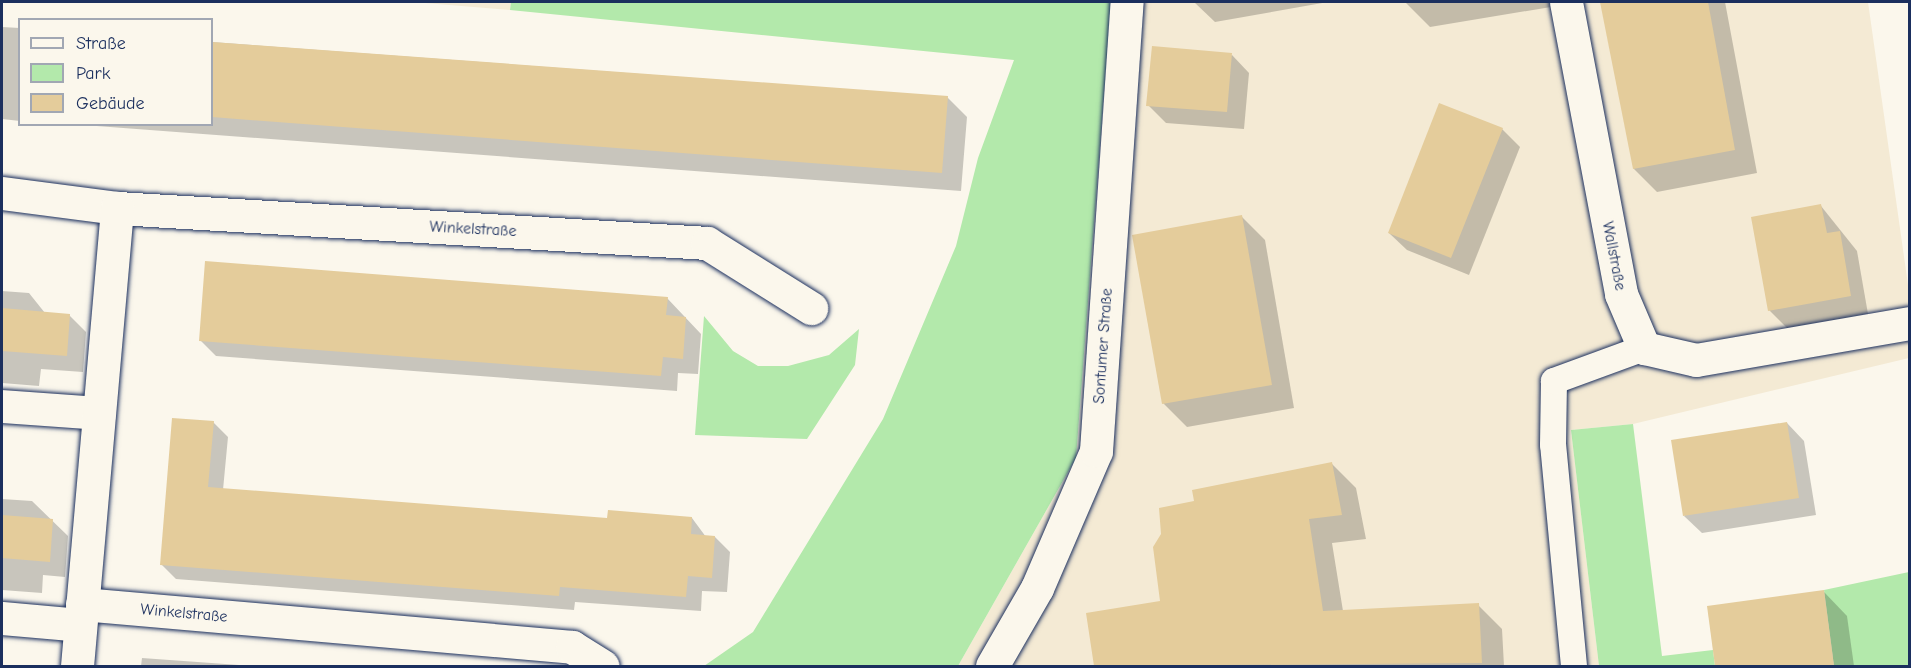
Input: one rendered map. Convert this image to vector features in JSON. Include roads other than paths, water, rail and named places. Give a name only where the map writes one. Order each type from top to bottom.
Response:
[{"type":"street","name":"Sontumer Straße","points":[[992,666],[1037,588],[1096,451],[1127,2]]},
{"type":"street","name":"Wallstraße","points":[[1566,2],[1621,294],[1644,348]]},
{"type":"street","name":"Winkelstraße","points":[[2,193],[117,208],[707,243],[811,308]]},
{"type":"street","points":[[77,666],[117,208]]},
{"type":"street","points":[[1644,348],[1696,360],[1910,323]]},
{"type":"street","points":[[2,406],[99,413]]},
{"type":"street","name":"Winkelstraße","points":[[2,618],[81,614],[572,647],[603,666]]},
{"type":"lane","points":[[1574,666],[1553,445],[1554,381],[1644,348]]}]
